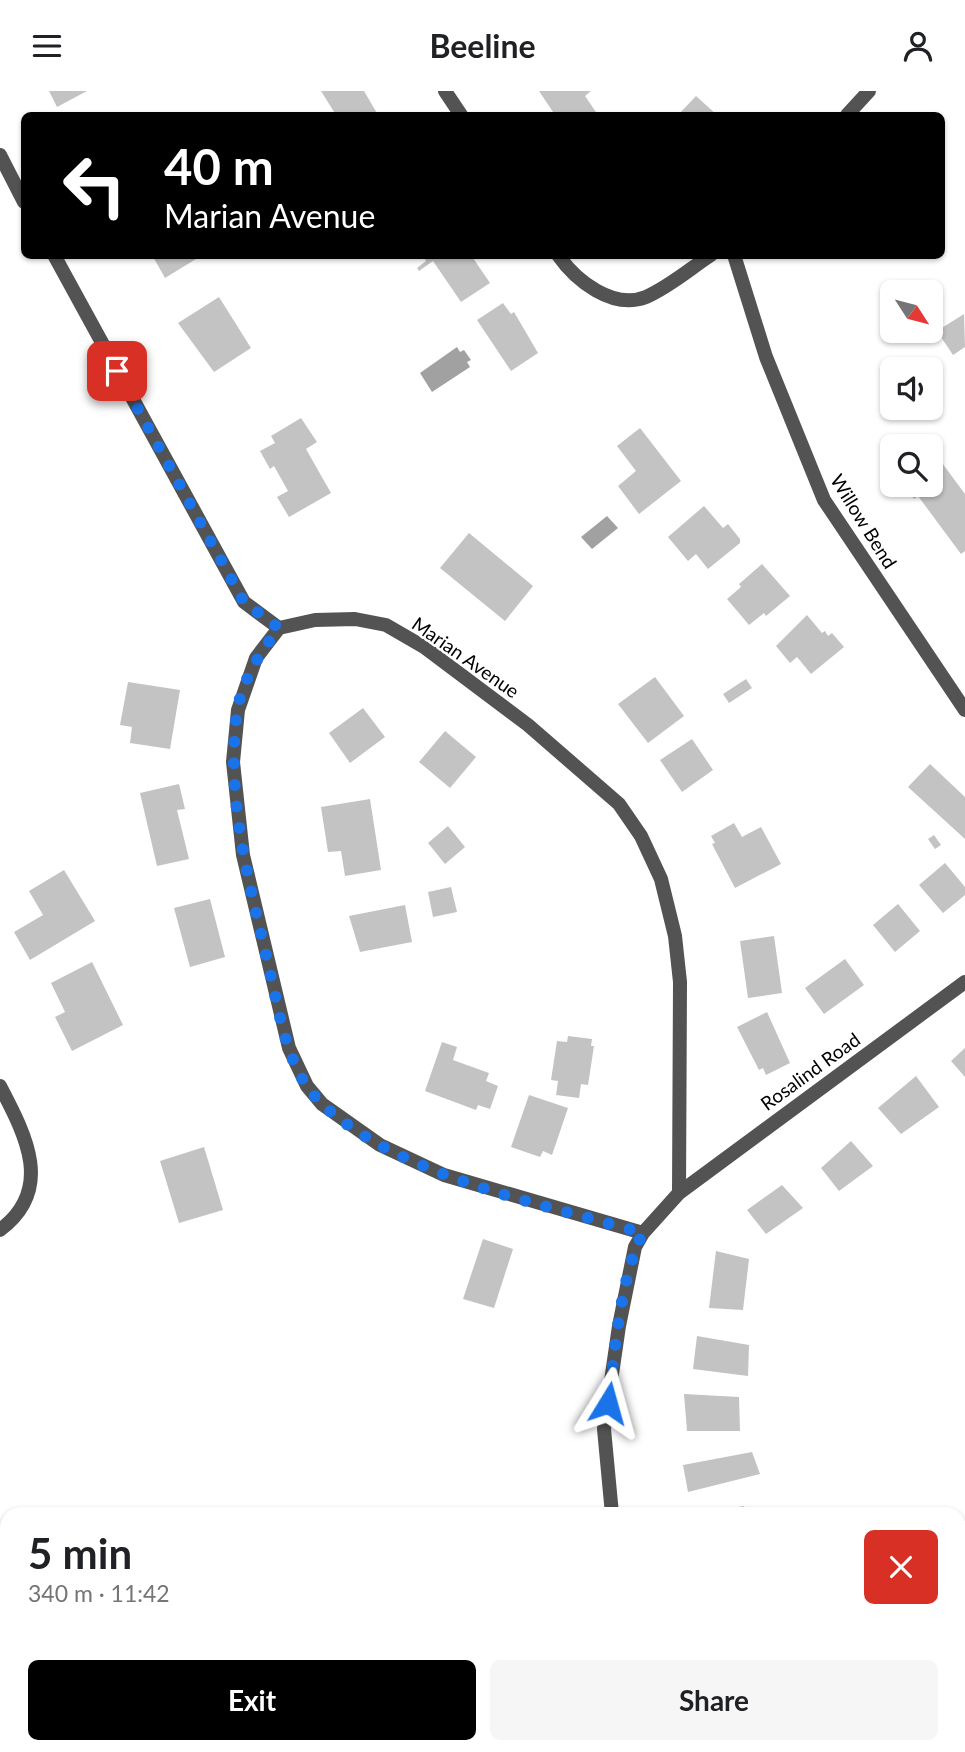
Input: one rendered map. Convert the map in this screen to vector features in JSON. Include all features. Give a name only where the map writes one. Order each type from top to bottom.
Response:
[{"type":"street","points":[[445,91],[459,112]]},
{"type":"street","points":[[850,112],[869,91]]},
{"type":"street","points":[[0,155],[21,196]]},
{"type":"street","points":[[56,259],[244,602],[279,628],[256,658],[238,710],[233,762],[243,855],[289,1048],[307,1086],[323,1104],[380,1145],[444,1175],[643,1233]]},
{"type":"street","points":[[562,259],[580,280],[601,293],[622,300],[646,297],[705,259]]},
{"type":"street","name":"Willow Bend","points":[[735,259],[765,357],[824,500],[965,710]]},
{"type":"street","name":"Marian Avenue","points":[[279,628],[315,620],[355,619],[386,625],[424,646],[528,725],[619,804],[641,836],[661,879],[675,936],[680,982],[679,1192]]},
{"type":"street","name":"Rosalind Road","points":[[679,1192],[965,982]]},
{"type":"street","points":[[0,1086],[26,1137],[32,1180],[21,1206],[10,1223],[0,1230]]},
{"type":"street","points":[[611,1507],[604,1429],[619,1326],[635,1248],[643,1233],[679,1192]]},
{"type":"shaded area","points":[[457,347],[460,352],[464,350],[471,360],[467,362],[470,367],[432,392],[420,373]]},
{"type":"shaded area","points":[[607,516],[618,528],[592,549],[581,537]]},
{"type":"building","points":[[49,91],[87,91],[57,107]]},
{"type":"building","points":[[321,91],[364,91],[376,112],[334,112]]},
{"type":"building","points":[[539,91],[591,91],[585,96],[596,112],[553,112]]},
{"type":"building","points":[[696,96],[714,112],[681,112]]},
{"type":"building","points":[[154,259],[196,259],[165,278]]},
{"type":"building","points":[[425,259],[474,259],[490,283],[461,302],[433,261],[419,271],[417,268],[426,261]]},
{"type":"building","points":[[219,297],[251,348],[214,372],[178,323]]},
{"type":"building","points":[[503,303],[511,314],[514,312],[538,353],[511,371],[477,320]]},
{"type":"building","points":[[964,314],[965,347],[953,355],[943,340],[943,327]]},
{"type":"building","points":[[301,418],[317,442],[306,449],[331,493],[289,517],[277,497],[288,491],[274,466],[270,469],[260,451],[275,443],[271,436]]},
{"type":"building","points":[[640,428],[681,481],[639,514],[618,486],[636,471],[617,446]]},
{"type":"building","points":[[943,464],[965,494],[965,551],[961,554],[919,497],[943,497]]},
{"type":"building","points":[[704,506],[723,528],[728,524],[740,539],[740,543],[708,569],[696,554],[688,561],[668,537]]},
{"type":"building","points":[[469,533],[533,586],[505,621],[440,568]]},
{"type":"building","points":[[762,564],[790,596],[766,616],[764,613],[749,625],[727,599],[741,587],[739,584]]},
{"type":"building","points":[[807,615],[822,633],[825,631],[828,636],[832,633],[844,647],[811,674],[797,657],[790,663],[776,646]]},
{"type":"building","points":[[655,677],[684,716],[648,743],[618,704]]},
{"type":"building","points":[[746,679],[752,688],[729,703],[723,694]]},
{"type":"building","points":[[128,682],[180,690],[170,749],[130,743],[132,727],[120,725]]},
{"type":"building","points":[[363,708],[385,737],[350,763],[329,733]]},
{"type":"building","points":[[445,731],[476,757],[450,788],[419,762]]},
{"type":"building","points":[[692,739],[713,770],[682,792],[660,760]]},
{"type":"building","points":[[930,764],[965,797],[965,839],[908,787]]},
{"type":"building","points":[[179,784],[185,809],[177,810],[189,859],[157,866],[140,793]]},
{"type":"building","points":[[370,799],[381,870],[345,876],[341,851],[328,852],[321,807]]},
{"type":"building","points":[[734,823],[742,837],[761,827],[781,864],[735,888],[712,844],[715,843],[711,836]]},
{"type":"building","points":[[448,826],[465,847],[445,864],[428,843]]},
{"type":"building","points":[[934,835],[941,845],[935,849],[928,839]]},
{"type":"building","points":[[945,863],[965,887],[965,895],[943,913],[919,885]]},
{"type":"building","points":[[64,870],[95,921],[30,960],[14,932],[43,915],[29,891]]},
{"type":"building","points":[[451,887],[457,912],[433,917],[428,892]]},
{"type":"building","points":[[210,899],[225,957],[190,967],[174,908]]},
{"type":"building","points":[[898,904],[920,931],[895,952],[873,925]]},
{"type":"building","points":[[405,905],[412,942],[360,952],[349,916]]},
{"type":"building","points":[[774,936],[782,993],[748,998],[740,941]]},
{"type":"building","points":[[845,959],[864,985],[824,1014],[805,988]]},
{"type":"building","points":[[92,962],[123,1025],[72,1051],[55,1017],[65,1012],[51,983]]},
{"type":"building","points":[[767,1012],[790,1063],[766,1075],[763,1068],[759,1070],[737,1027]]},
{"type":"building","points":[[568,1036],[592,1039],[591,1046],[594,1046],[588,1085],[581,1084],[579,1098],[556,1095],[558,1081],[551,1080],[557,1041],[567,1042]]},
{"type":"building","points":[[442,1042],[457,1047],[453,1060],[489,1073],[486,1081],[498,1086],[490,1109],[478,1105],[476,1110],[425,1091]]},
{"type":"building","points":[[965,1048],[965,1077],[951,1061]]},
{"type":"building","points":[[916,1076],[939,1107],[901,1134],[878,1108]]},
{"type":"building","points":[[529,1095],[568,1108],[552,1155],[543,1151],[540,1157],[511,1147]]},
{"type":"building","points":[[851,1141],[873,1166],[839,1191],[821,1168]]},
{"type":"building","points":[[204,1147],[223,1210],[179,1223],[160,1161]]},
{"type":"building","points":[[782,1185],[803,1208],[766,1234],[747,1210]]},
{"type":"building","points":[[483,1239],[513,1249],[494,1308],[463,1299]]},
{"type":"building","points":[[716,1251],[749,1259],[743,1310],[709,1308]]},
{"type":"building","points":[[697,1336],[749,1345],[748,1376],[693,1369]]},
{"type":"building","points":[[684,1394],[739,1397],[740,1431],[687,1431]]},
{"type":"building","points":[[752,1452],[760,1474],[688,1492],[683,1465]]},
{"type":"route","points":[[117,371],[244,602],[279,628],[256,658],[238,710],[233,762],[243,855],[289,1048],[307,1086],[323,1104],[380,1145],[444,1175],[643,1233],[635,1248],[624,1300],[608,1403]]}]
